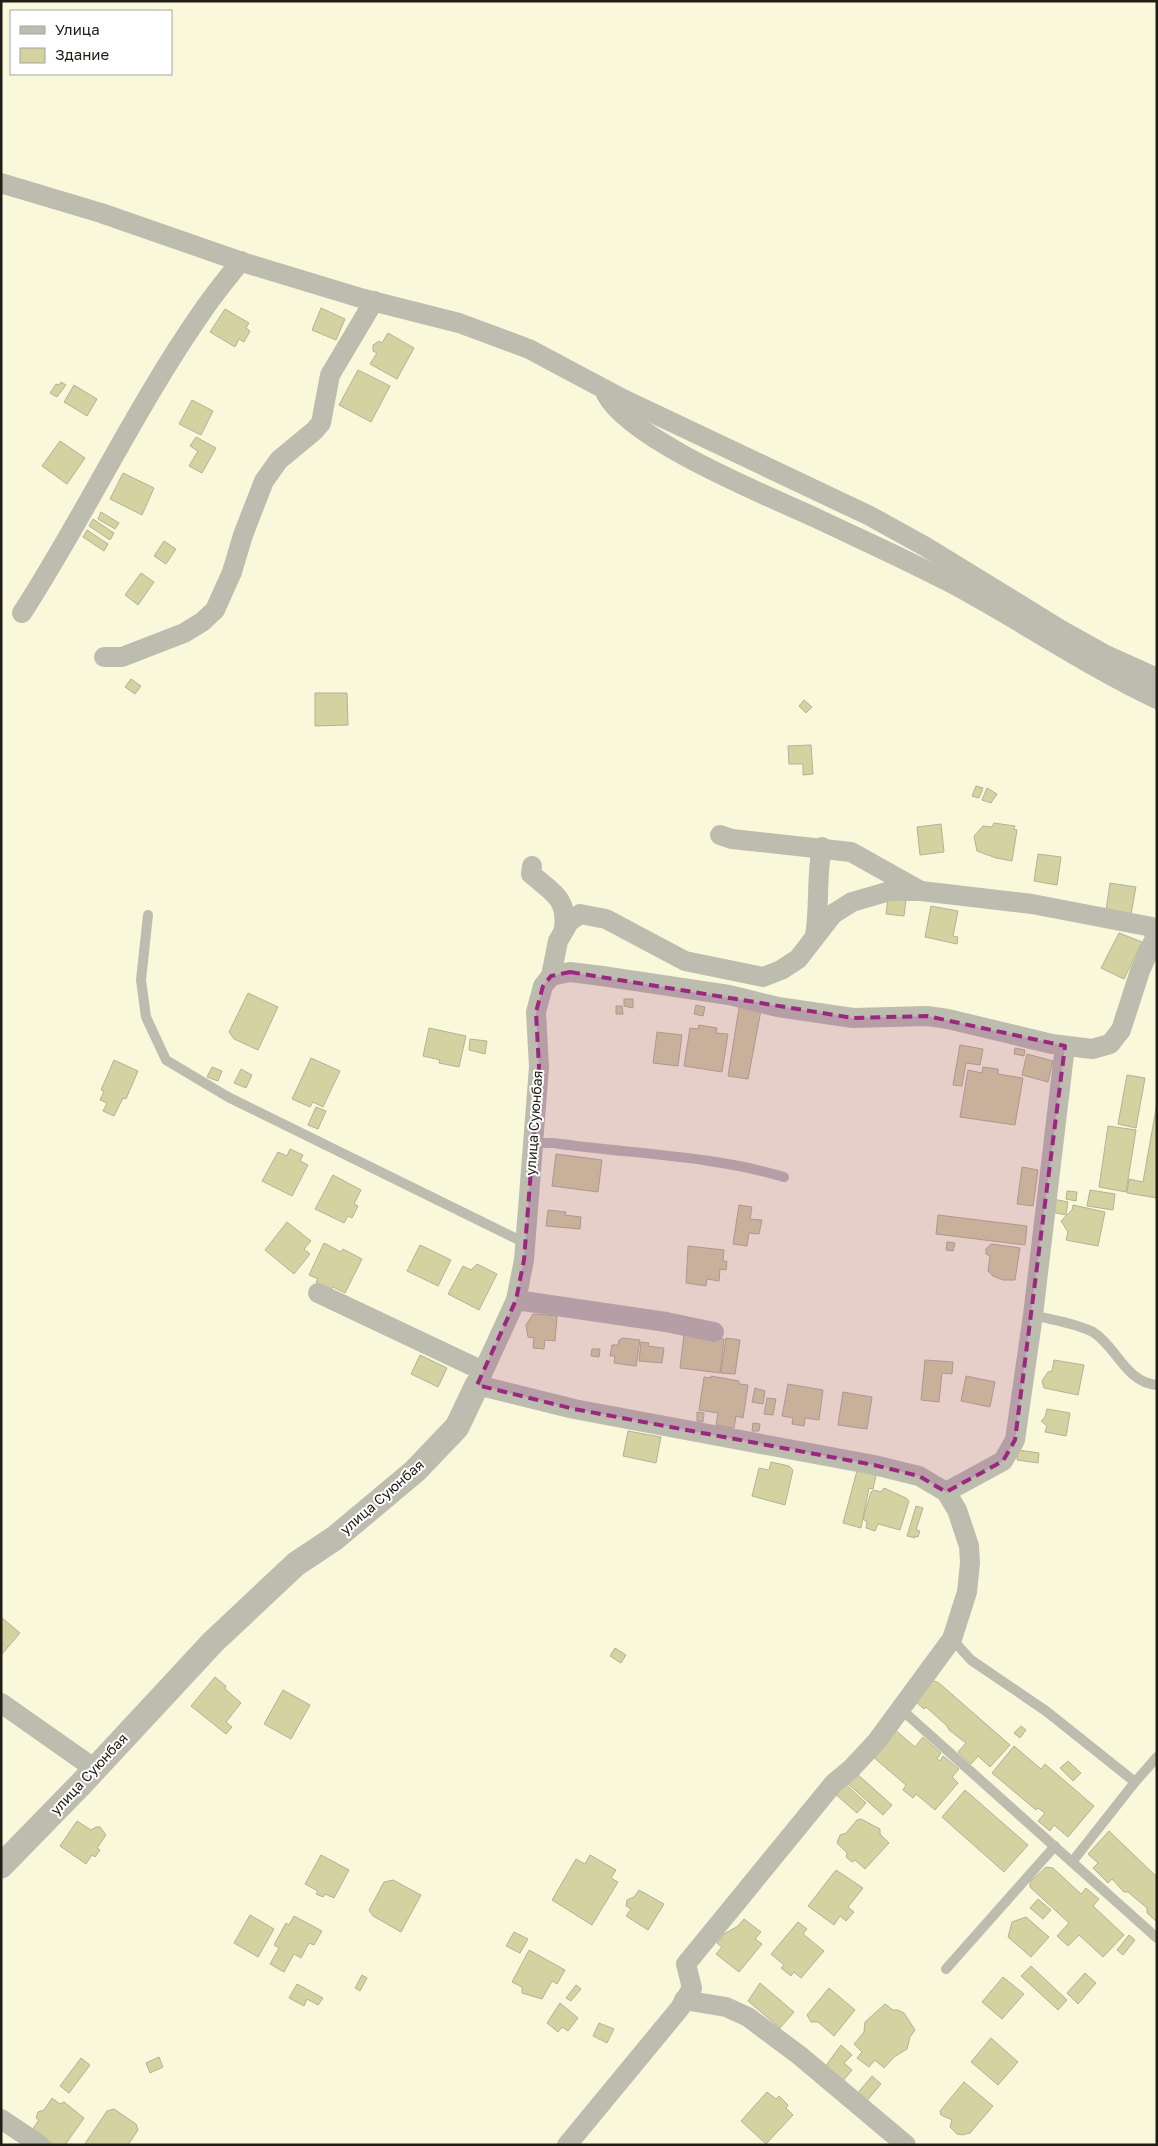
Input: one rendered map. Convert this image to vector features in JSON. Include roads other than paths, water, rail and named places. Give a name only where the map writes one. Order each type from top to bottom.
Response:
[{"type":"street","points":[[1,183],[101,213],[241,261],[374,301],[459,323],[529,349],[602,388],[870,516],[926,547],[1104,654],[1157,678]]},
{"type":"street","points":[[22,613],[48,573],[131,426],[180,346],[204,308],[241,261]]},
{"type":"street","points":[[104,657],[122,658],[184,633],[202,622],[215,610],[232,572],[243,535],[264,481],[279,460],[321,423],[330,375],[374,301]]},
{"type":"street","points":[[602,388],[612,406],[644,431],[694,459],[951,583],[1063,649],[1157,699]]},
{"type":"street","points":[[720,835],[732,839],[822,847],[851,852],[921,891]]},
{"type":"street","points":[[814,939],[819,911],[817,891],[822,847]]},
{"type":"street","points":[[532,866],[531,874],[560,900],[565,909],[564,930]]},
{"type":"street","points":[[564,930],[569,922],[580,914],[606,919],[686,960],[763,977],[782,970],[798,959],[834,914],[852,902],[890,892],[921,891],[1032,904],[1157,928]]},
{"type":"street","name":"улица Суюнбая","points":[[1,1866],[95,1770],[213,1642],[296,1564],[335,1538],[415,1471],[456,1427],[516,1300],[524,1260],[539,1067],[536,1012],[543,986],[550,976],[553,958],[564,930]]},
{"type":"street","points":[[550,976],[570,972],[594,975],[729,995],[778,1007],[853,1018],[927,1016],[1065,1046],[1092,1049],[1110,1044],[1121,1030],[1140,972],[1157,933]]},
{"type":"street","points":[[946,1492],[1003,1461],[1015,1440],[1033,1315],[1065,1046]]},
{"type":"street","points":[[318,1293],[480,1379],[574,1409],[874,1465],[919,1476],[946,1492],[960,1519],[969,1546],[970,1563],[967,1592],[952,1639],[902,1710],[852,1769],[834,1783],[686,1964],[692,1988],[567,2145]]},
{"type":"street","points":[[516,1300],[666,1322],[714,1332]]},
{"type":"street","points":[[1,1703],[95,1770]]},
{"type":"street","points":[[684,2000],[726,2007],[748,2017],[799,2055],[906,2145]]},
{"type":"street","points":[[1,2119],[40,2145]]},
{"type":"lane","points":[[148,915],[141,980],[146,1017],[166,1060],[228,1097],[525,1243]]},
{"type":"lane","points":[[533,1143],[554,1143],[708,1162],[761,1170],[784,1176]]},
{"type":"lane","points":[[1033,1315],[1094,1333],[1126,1369],[1138,1378],[1157,1386]]},
{"type":"lane","points":[[952,1639],[971,1660],[1046,1711],[1135,1782]]},
{"type":"lane","points":[[902,1710],[1157,1938]]},
{"type":"lane","points":[[1072,1862],[1135,1782],[1157,1758]]},
{"type":"lane","points":[[946,1969],[1055,1846]]}]
